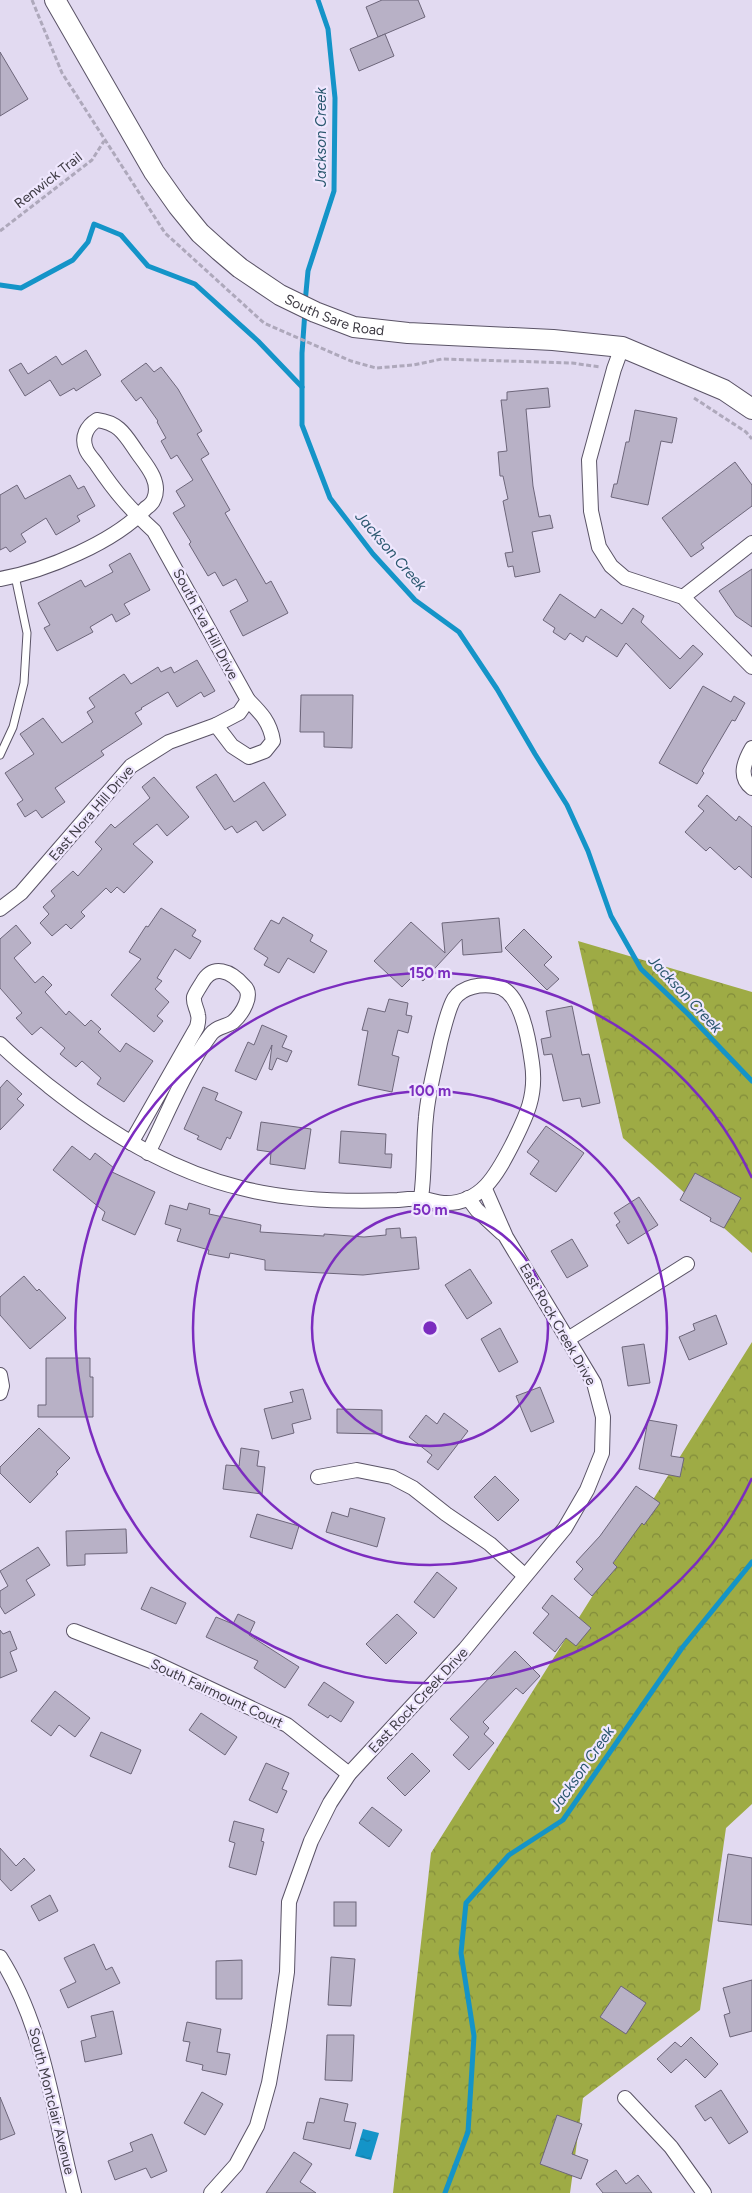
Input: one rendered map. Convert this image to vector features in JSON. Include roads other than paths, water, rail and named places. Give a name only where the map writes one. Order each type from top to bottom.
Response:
[{"type":"main road","name":"South Sare Road","points":[[55,0],[154,172],[178,206],[200,233],[220,252],[280,295],[315,312],[354,327],[408,333],[553,340],[622,347],[724,390],[752,409]]},
{"type":"street","points":[[622,347],[614,369],[589,460],[591,511],[599,547],[611,566],[625,578],[683,597],[752,667]]},
{"type":"street","name":"South Eva Hill Drive","points":[[138,517],[154,500],[156,483],[147,466],[117,425],[97,420],[91,423],[84,435],[86,449],[118,496],[138,517],[154,530],[248,700]]},
{"type":"street","points":[[0,579],[15,576],[68,558],[107,537],[138,517]]},
{"type":"street","points":[[683,597],[752,543]]},
{"type":"street","points":[[248,700],[271,727],[273,741],[264,751],[249,757],[232,746],[216,725],[239,713],[248,700]]},
{"type":"street","name":"East Nora Hill Drive","points":[[0,910],[21,893],[131,766],[169,742],[216,725]]},
{"type":"street","points":[[752,748],[742,772],[746,783],[752,788]]},
{"type":"street","points":[[148,1153],[184,1066],[198,1026],[198,1015],[194,1004],[195,996],[206,977],[212,971],[220,970],[247,988],[249,998],[238,1017],[231,1023],[219,1026],[208,1023],[198,1015]]},
{"type":"street","points":[[0,1044],[12,1056],[112,1133],[148,1153],[203,1176],[242,1188],[306,1198],[375,1201],[421,1198],[445,1203],[468,1198],[485,1189],[504,1160],[528,1112],[533,1090],[534,1072],[522,1017],[514,998],[502,987],[483,984],[470,988],[454,999],[443,1032],[429,1091],[421,1198]]},
{"type":"street","points":[[131,1144],[184,1066],[219,1026]]},
{"type":"street","name":"East Rock Creek Drive","points":[[212,2193],[236,2165],[257,2126],[269,2083],[287,1972],[290,1902],[311,1840],[330,1803],[349,1774],[465,1649],[564,1528],[587,1490],[602,1453],[603,1417],[594,1383],[506,1237],[485,1189]]},
{"type":"street","name":"East Rock Creek Drive","points":[[468,1198],[477,1210],[506,1237]]},
{"type":"street","points":[[568,1339],[687,1264]]},
{"type":"street","points":[[0,1375],[2,1386],[0,1393]]},
{"type":"street","points":[[318,1477],[357,1470],[392,1477],[413,1488],[446,1514],[490,1544],[524,1575]]},
{"type":"street","name":"South Fairmount Court","points":[[74,1631],[151,1661],[286,1726],[349,1774]]},
{"type":"street","name":"South Montclair Avenue","points":[[0,1957],[12,1976],[34,2027],[74,2193]]},
{"type":"street","points":[[625,2098],[671,2147],[704,2193]]},
{"type":"lane","points":[[0,755],[13,727],[24,683],[27,633],[15,576]]},
{"type":"water","points":[[363,2129],[379,2133],[371,2160],[355,2156]]},
{"type":"waterway","name":"Jackson Creek","points":[[305,303],[308,271],[334,191],[335,98],[328,29],[318,0]]},
{"type":"waterway","points":[[0,285],[21,288],[73,260],[88,242],[94,224],[121,235],[148,266],[195,284],[258,341],[302,387]]},
{"type":"waterway","name":"Jackson Creek","points":[[305,311],[302,353],[302,425],[330,498],[373,554],[415,600],[459,632],[497,689],[567,805],[588,851],[611,916],[641,969],[688,1014],[752,1081]]},
{"type":"waterway","name":"Jackson Creek","points":[[445,2193],[468,2132],[474,2036],[461,1953],[466,1903],[509,1855],[563,1820],[682,1648],[752,1562]]}]
